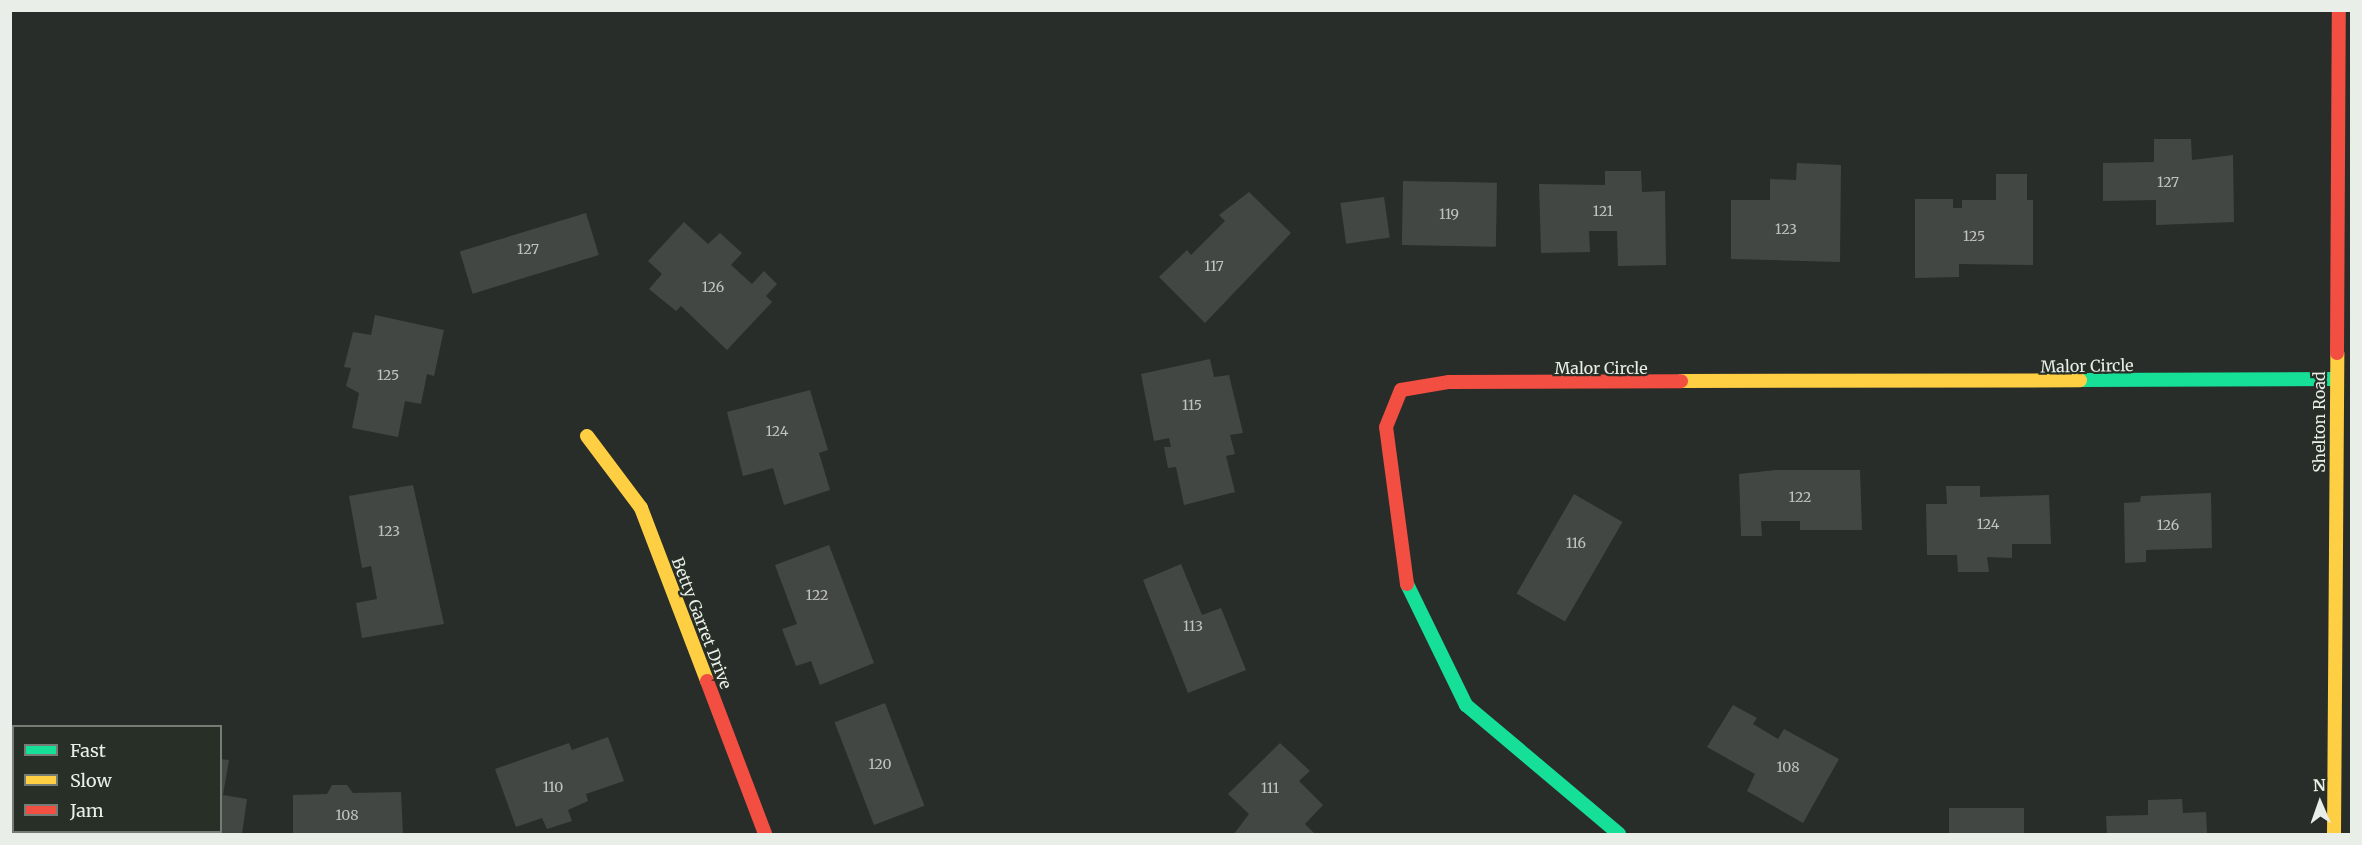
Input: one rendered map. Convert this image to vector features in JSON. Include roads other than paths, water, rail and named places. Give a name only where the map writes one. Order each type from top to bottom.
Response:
[{"type":"street","name":"Shelton Road","points":[[2334,834],[2339,10]]},
{"type":"street","name":"Malor Circle","points":[[1619,834],[1466,705],[1407,585],[1386,427],[1401,390],[1449,382],[2335,379]]},
{"type":"street","name":"Betty Garret Drive","points":[[587,436],[641,508],[765,834]]}]
